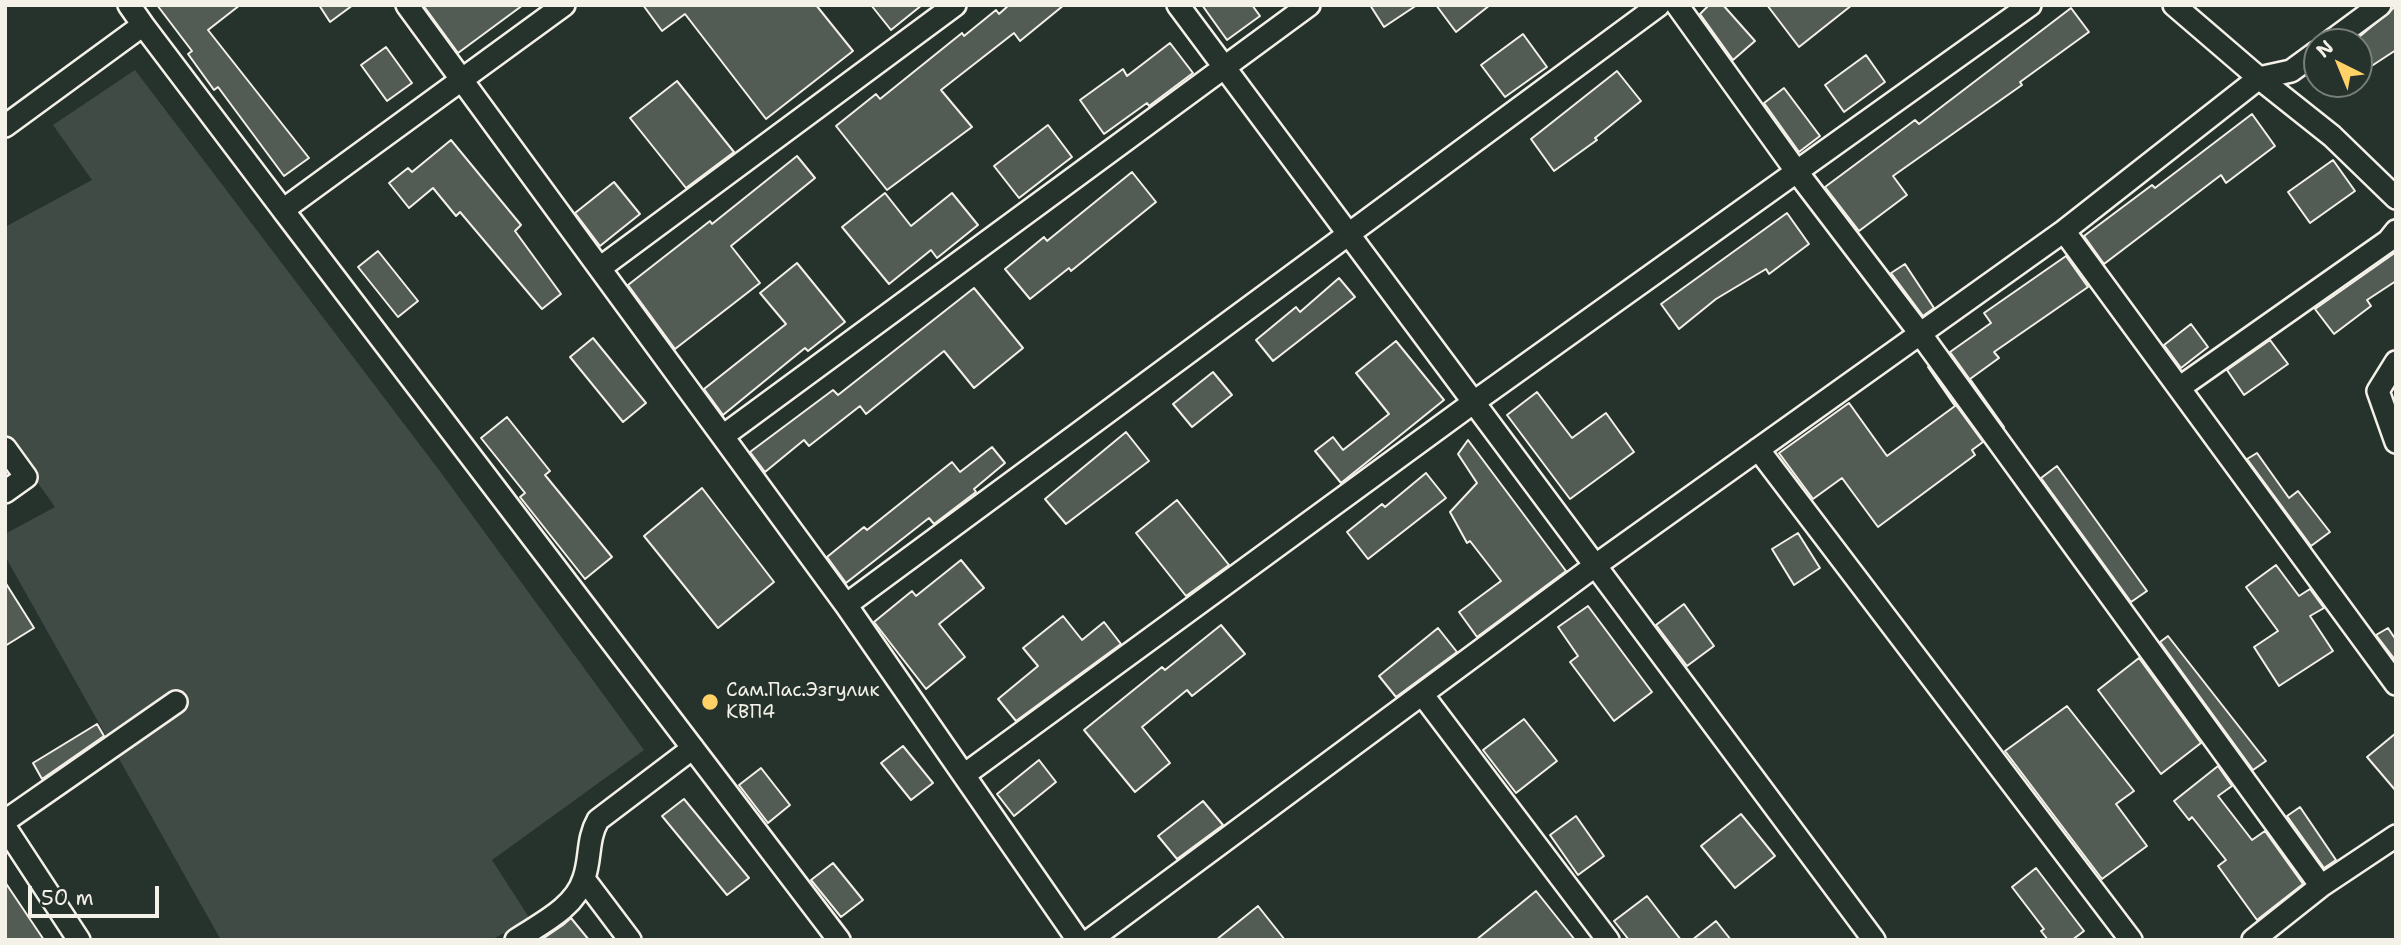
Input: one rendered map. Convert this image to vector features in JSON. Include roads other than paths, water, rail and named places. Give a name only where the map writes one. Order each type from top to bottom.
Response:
[{"type":"street","points":[[129,5],[839,940]]},
{"type":"street","points":[[408,5],[846,605],[1078,940]]},
{"type":"street","points":[[283,210],[564,5]]},
{"type":"street","points":[[600,268],[955,5]]},
{"type":"street","points":[[1178,5],[1874,940]]},
{"type":"street","points":[[723,436],[1226,69],[1309,5]]},
{"type":"street","points":[[846,605],[1660,5]]},
{"type":"street","points":[[1677,5],[1797,172],[1919,332],[2321,886]]},
{"type":"street","points":[[964,775],[1474,402],[2030,5]]},
{"type":"street","points":[[2174,5],[2332,136],[2396,198]]},
{"type":"street","points":[[2349,28],[2380,5]]},
{"type":"street","points":[[5,125],[143,25]]},
{"type":"street","points":[[1090,940],[1596,565],[2064,231],[2259,78],[2291,71],[2303,62]]},
{"type":"street","points":[[2179,388],[2388,241],[2396,230]]},
{"type":"street","points":[[2064,231],[2396,684]]},
{"type":"street","points":[[2396,362],[2378,391],[2396,443]]},
{"type":"street","points":[[5,448],[26,477],[5,492]]},
{"type":"street","points":[[1758,449],[2131,940]]},
{"type":"street","points":[[1422,694],[1608,940]]},
{"type":"street","points":[[5,821],[176,702]]},
{"type":"street","points":[[516,940],[562,911],[584,879],[591,834],[598,820],[693,748]]},
{"type":"street","points":[[5,827],[79,940]]},
{"type":"street","points":[[2253,940],[2321,886],[2396,836]]},
{"type":"street","points":[[584,879],[630,940]]},
{"type":"place","name":"Сам.Пас.Эзгулик КВП4","points":[[710,702]]}]
